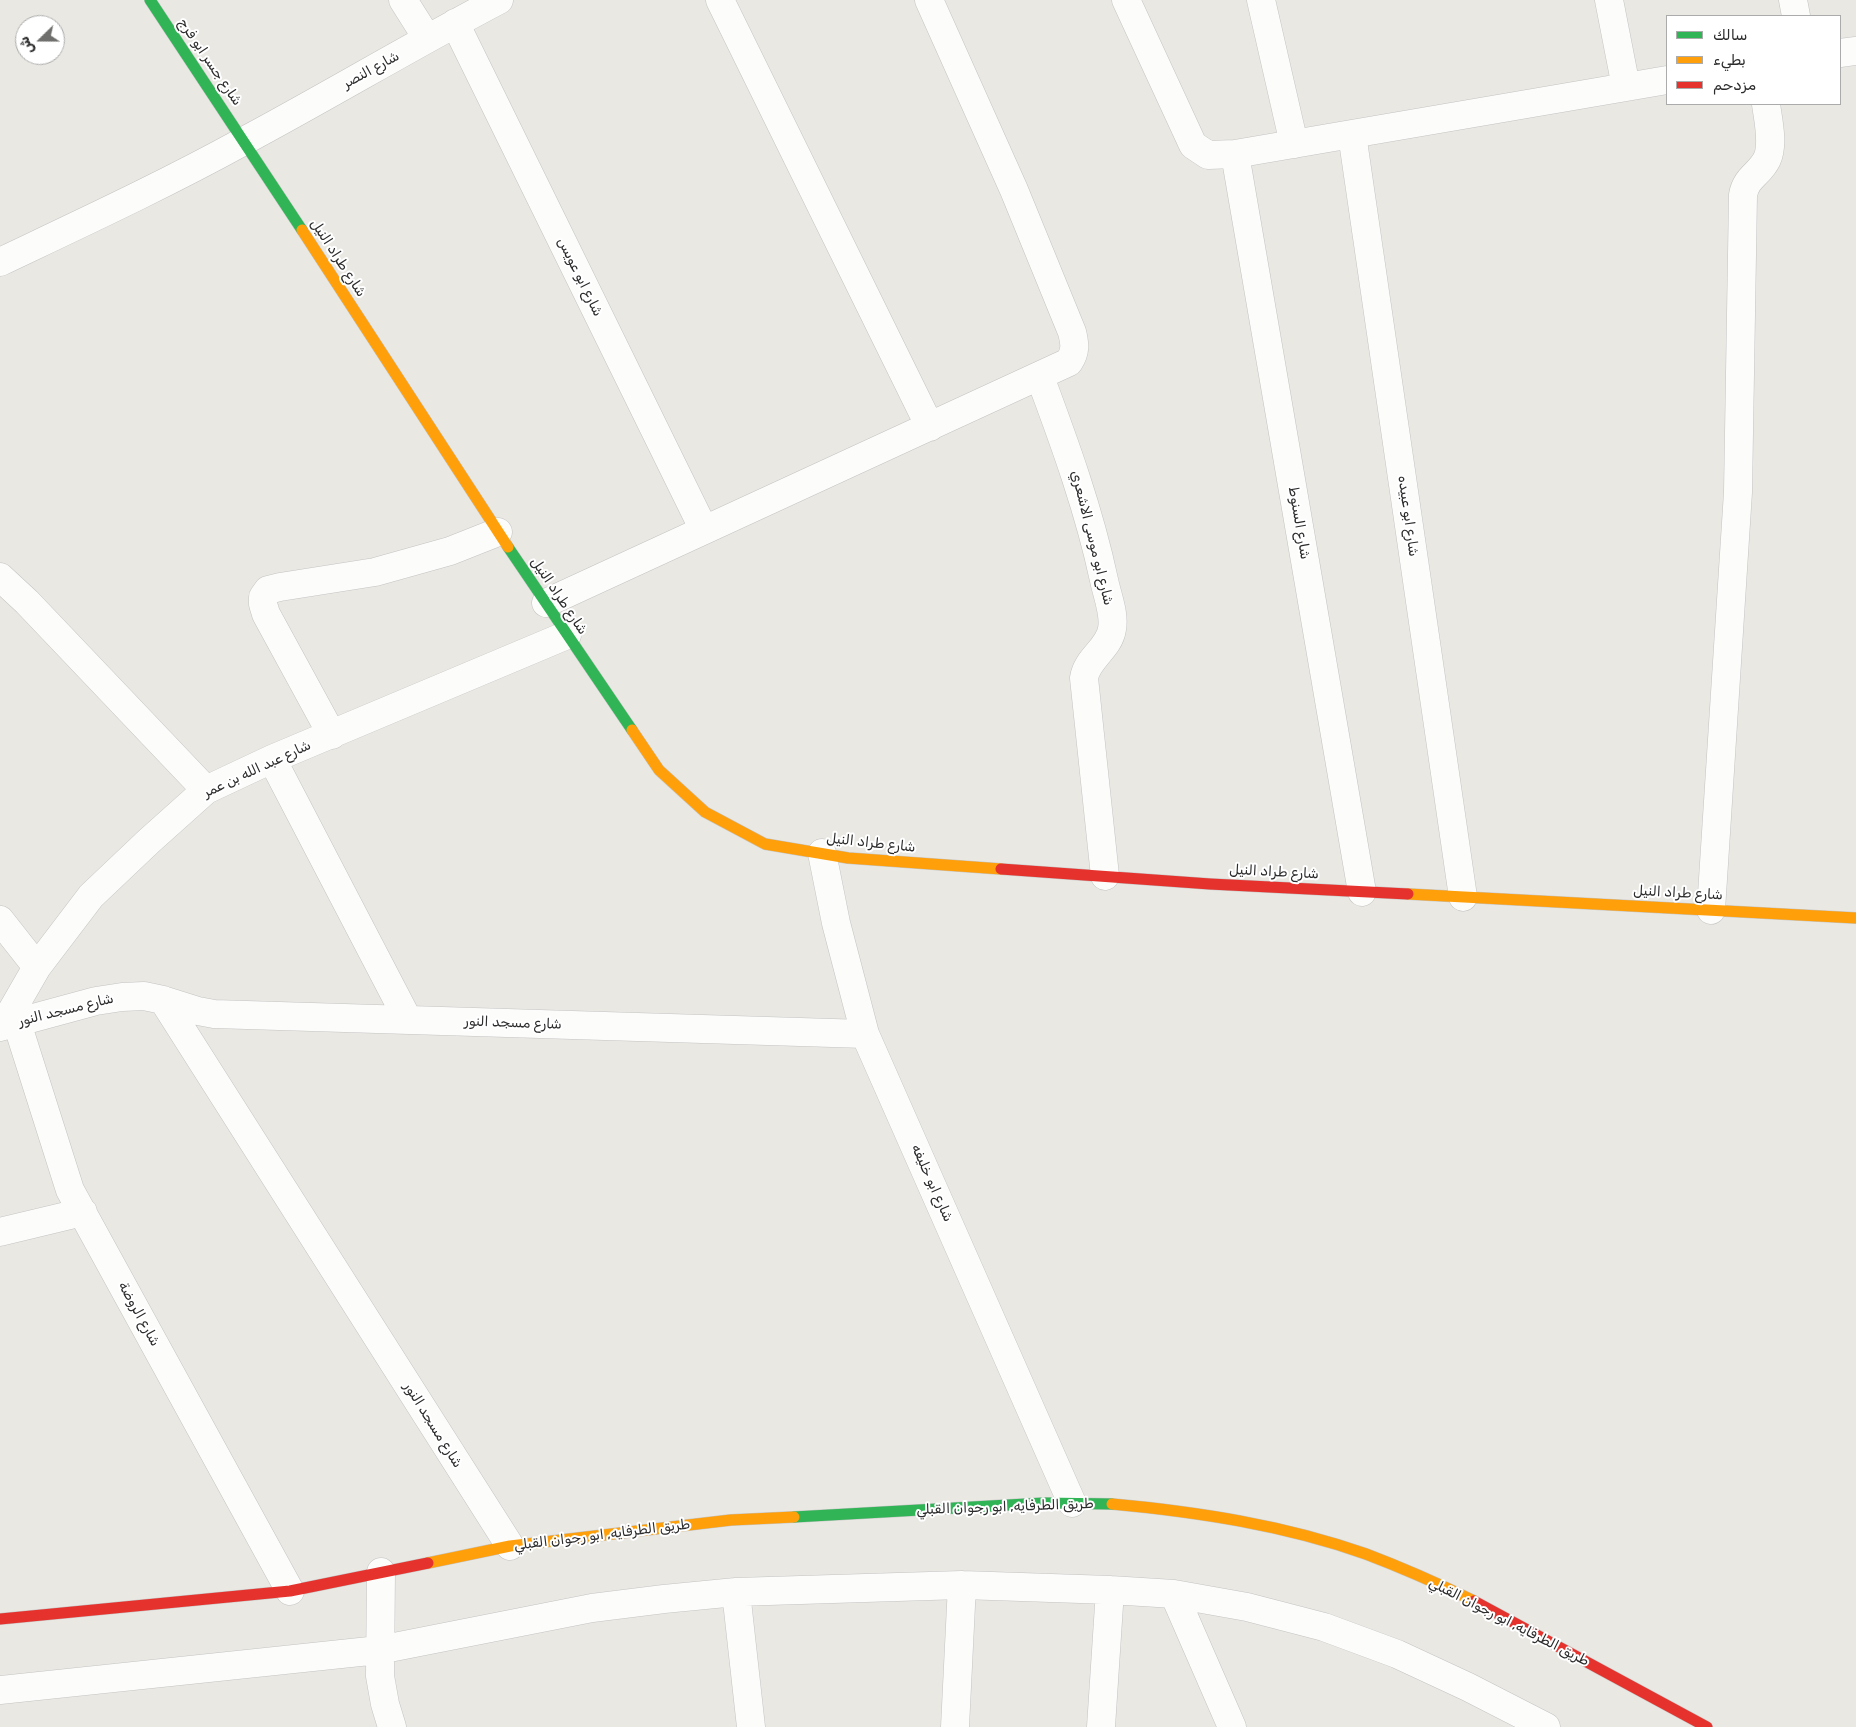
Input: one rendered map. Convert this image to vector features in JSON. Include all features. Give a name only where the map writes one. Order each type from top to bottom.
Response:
[{"type":"street","name":"شارع جسر ابو فرج","points":[[150,0],[244,141]]},
{"type":"street","points":[[403,0],[427,38]]},
{"type":"street","name":"شارع النصر","points":[[0,262],[127,202],[244,141],[427,38],[499,0]]},
{"type":"street","points":[[720,0],[930,427]]},
{"type":"street","points":[[546,603],[1069,362],[1074,354],[1076,345],[1072,332],[1014,190],[928,0]]},
{"type":"street","points":[[1126,0],[1193,145],[1208,155],[1235,154],[1666,80]]},
{"type":"street","points":[[1261,0],[1294,144]]},
{"type":"street","points":[[1609,0],[1626,87]]},
{"type":"street","points":[[1793,0],[1796,15]]},
{"type":"street","name":"شارع ابو عويس","points":[[455,23],[704,530]]},
{"type":"street","points":[[1841,53],[1856,51]]},
{"type":"street","points":[[1711,910],[1738,492],[1743,195],[1749,180],[1764,165],[1770,153],[1766,105]]},
{"type":"street","name":"شارع ابو عبيده","points":[[1352,134],[1463,897]]},
{"type":"street","name":"شارع طراد النيل","points":[[244,141],[498,532],[659,770],[705,812],[765,844],[848,858],[1210,884],[1856,918]]},
{"type":"street","name":"شارع السنوط","points":[[1235,154],[1362,892]]},
{"type":"street","name":"شارع ابو موسى الاشعري","points":[[1040,377],[1071,459],[1086,506],[1113,621],[1105,648],[1088,666],[1084,678],[1105,876]]},
{"type":"street","points":[[332,735],[266,614],[263,597],[268,590],[375,572],[450,551],[498,532]]},
{"type":"street","points":[[0,577],[27,602],[206,790]]},
{"type":"street","name":"شارع عبد الله بن عمر","points":[[6,1025],[37,967],[91,896],[206,790],[272,760],[567,635]]},
{"type":"street","points":[[272,760],[408,1020]]},
{"type":"street","name":"شارع ابو خليفه","points":[[822,853],[836,923],[865,1034],[1072,1503]]},
{"type":"street","points":[[0,920],[37,967]]},
{"type":"street","name":"شارع مسجد النور","points":[[6,1025],[96,1001],[144,996],[214,1014],[865,1034]]},
{"type":"street","name":"شارع مسجد النور","points":[[163,1000],[510,1546]]},
{"type":"street","name":"شارع الروضة","points":[[6,1025],[70,1190],[290,1592]]},
{"type":"street","points":[[0,1232],[83,1212]]},
{"type":"street","name":"طريق الطرفايه, ابو رجوان القبلي","points":[[0,1619],[290,1592],[510,1546],[730,1520],[1044,1503],[1109,1504],[1174,1510],[1238,1520],[1302,1535],[1365,1554],[1426,1578],[1485,1606],[1707,1727]]},
{"type":"street","points":[[381,1572],[380,1676],[385,1704],[392,1727]]},
{"type":"street","points":[[0,1690],[379,1650],[592,1608],[736,1592],[962,1585],[1174,1594],[1247,1607],[1333,1630],[1397,1654],[1468,1687],[1546,1727]]},
{"type":"street","points":[[954,1727],[962,1585]]},
{"type":"street","points":[[1101,1727],[1110,1590]]},
{"type":"street","points":[[736,1592],[751,1727]]},
{"type":"street","points":[[1174,1594],[1232,1727]]},
{"type":"traffic: fast","points":[[150,0],[302,230]]},
{"type":"traffic: fast","points":[[508,547],[632,730]]},
{"type":"traffic: fast","points":[[794,1517],[1044,1503],[1112,1504]]},
{"type":"traffic: slow","points":[[302,230],[508,547]]},
{"type":"traffic: slow","points":[[632,730],[659,770],[705,812],[765,844],[848,858],[1001,869]]},
{"type":"traffic: slow","points":[[1408,894],[1856,918]]},
{"type":"traffic: slow","points":[[1112,1504],[1240,1521],[1304,1535],[1380,1559],[1474,1601]]},
{"type":"traffic: slow","points":[[428,1563],[510,1546],[731,1520],[794,1517]]},
{"type":"traffic: jam","points":[[1001,869],[1210,884],[1408,894]]},
{"type":"traffic: jam","points":[[0,1619],[290,1591],[428,1563]]},
{"type":"traffic: jam","points":[[1474,1601],[1707,1727]]}]
